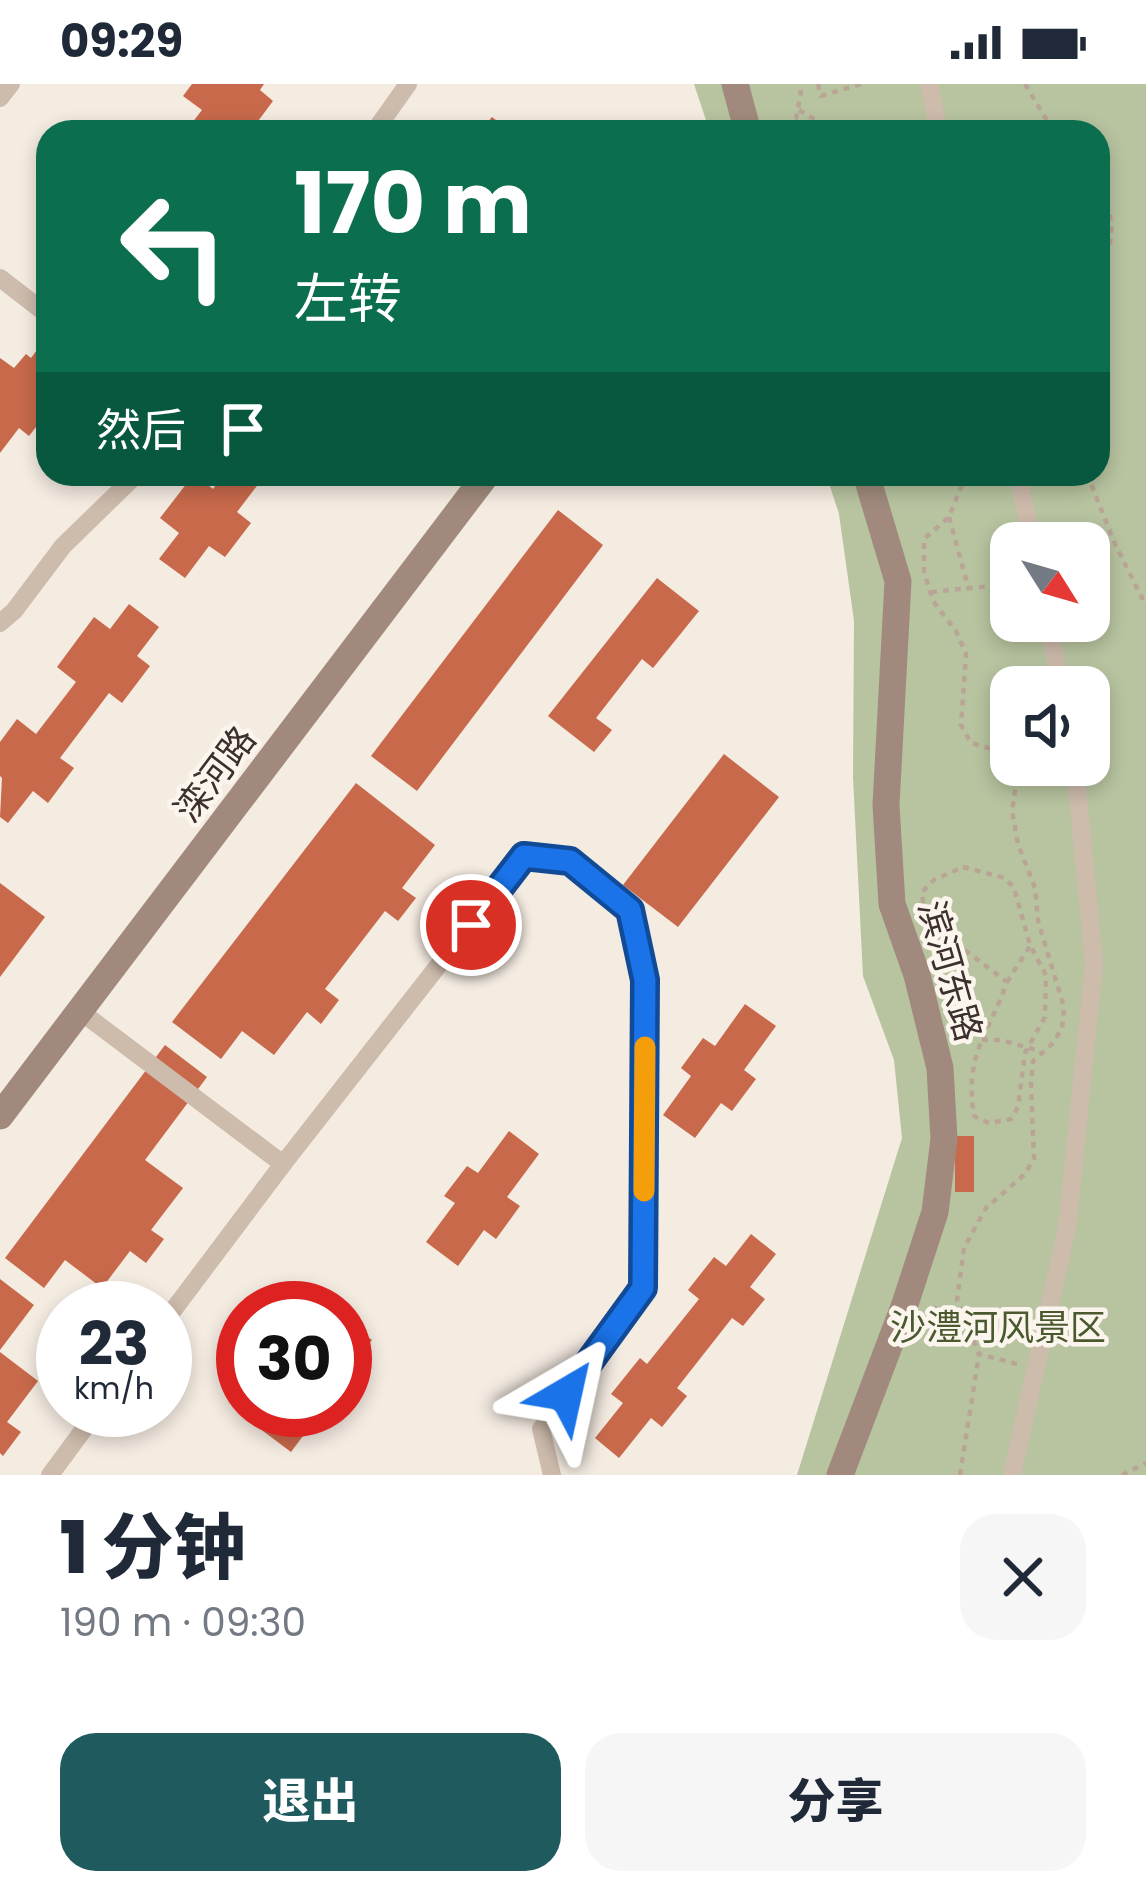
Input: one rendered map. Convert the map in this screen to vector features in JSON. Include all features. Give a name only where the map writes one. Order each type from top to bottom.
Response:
[{"type":"street","points":[[0,98],[10,84]]},
{"type":"street","points":[[382,120],[407,84]]},
{"type":"street","points":[[928,84],[936,120]]},
{"type":"street","points":[[0,278],[36,306]]},
{"type":"street","points":[[0,622],[14,611],[63,546],[125,486]]},
{"type":"street","name":"滦河路","points":[[0,1116],[478,486]]},
{"type":"street","name":"滨河东路","points":[[840,1475],[935,1212],[944,1139],[940,1068],[892,904],[886,805],[898,580],[870,486]]},
{"type":"street","points":[[1019,486],[1027,522]]},
{"type":"street","points":[[1012,1475],[1066,1228],[1094,964],[1078,786]]},
{"type":"street","points":[[192,1286],[524,856],[570,861],[630,910],[645,980],[643,1288],[541,1430],[552,1475]]},
{"type":"street","points":[[80,1011],[283,1164]]},
{"type":"street","points":[[50,1475],[78,1437]]},
{"type":"path","points":[[794,120],[799,110],[799,84]]},
{"type":"path","points":[[818,84],[821,96],[862,84]]},
{"type":"path","points":[[1024,84],[1046,120]]},
{"type":"path","points":[[799,110],[816,120]]},
{"type":"path","points":[[962,486],[950,518],[924,539],[924,572],[933,601],[956,631],[966,654],[961,725],[971,743],[990,748]]},
{"type":"path","points":[[1092,486],[1146,606]]},
{"type":"path","points":[[950,518],[969,590]]},
{"type":"path","points":[[931,592],[990,587]]},
{"type":"path","points":[[960,1475],[979,1354],[957,1300],[964,1248],[986,1208],[1034,1159],[1033,1060],[1062,1029],[1064,1007],[1038,921],[1035,888],[1018,844],[1012,811],[1016,786]]},
{"type":"path","points":[[1007,982],[924,914],[922,892],[934,880],[963,867],[1005,878],[1014,889],[1030,945],[1046,976],[1045,1017],[1029,1046],[1018,1107],[1011,1119],[989,1123],[974,1116],[970,1091],[974,1054],[1030,945]]},
{"type":"path","points":[[982,1040],[1001,1040],[1043,1052]]},
{"type":"path","points":[[979,1354],[1035,1368]]},
{"type":"path","points":[[1122,1475],[1146,1462]]},
{"type":"green space","name":"沙澧河风景区","points":[[694,84],[1146,84],[1146,1475],[797,1475],[902,1138],[894,1060],[863,976],[853,777],[854,621],[839,514],[830,486],[1110,486],[1110,120],[706,120]]},
{"type":"building","points":[[192,84],[264,84],[260,90],[273,101],[259,120],[194,120],[202,110],[183,96]]},
{"type":"building","points":[[36,351],[36,427],[29,436],[19,428],[0,453],[0,358],[14,368],[26,354],[31,358]]},
{"type":"building","points":[[185,486],[257,486],[237,512],[251,523],[225,557],[209,546],[185,578],[159,559],[179,533],[160,518]]},
{"type":"building","points":[[558,510],[603,545],[417,791],[371,756]]},
{"type":"building","points":[[657,578],[699,611],[653,668],[642,659],[596,718],[612,730],[594,752],[548,716]]},
{"type":"building","points":[[129,604],[159,627],[137,656],[150,666],[122,703],[109,693],[60,758],[74,768],[48,803],[33,791],[8,823],[0,817],[0,742],[17,719],[36,734],[76,682],[57,667],[94,617],[110,629]]},
{"type":"building","points":[[724,754],[779,797],[678,927],[623,885]]},
{"type":"building","points":[[356,783],[435,845],[402,888],[416,898],[398,921],[385,911],[325,989],[339,1000],[321,1024],[307,1012],[274,1055],[242,1031],[221,1059],[172,1022]]},
{"type":"building","points":[[0,883],[45,917],[0,977]]},
{"type":"building","points":[[745,1004],[776,1026],[744,1070],[756,1079],[732,1111],[721,1103],[695,1138],[663,1115],[691,1076],[681,1068],[703,1038],[715,1046]]},
{"type":"building","points":[[165,1045],[207,1077],[145,1160],[183,1188],[151,1230],[164,1239],[146,1263],[130,1251],[107,1281],[93,1281],[65,1260],[49,1281],[36,1282],[5,1258]]},
{"type":"building","points":[[509,1131],[539,1154],[507,1197],[520,1206],[496,1239],[484,1230],[458,1266],[426,1242],[455,1203],[444,1196],[467,1166],[478,1173]]},
{"type":"building","points":[[955,1136],[974,1136],[974,1192],[955,1192]]},
{"type":"building","points":[[751,1234],[776,1254],[750,1287],[765,1299],[743,1326],[732,1318],[677,1388],[687,1396],[662,1427],[651,1418],[619,1458],[595,1438],[623,1403],[611,1394],[640,1358],[647,1364],[699,1299],[688,1290],[714,1257],[726,1266]]},
{"type":"building","points":[[0,1279],[34,1305],[0,1350]]},
{"type":"building","points":[[0,1352],[36,1384],[7,1422],[21,1432],[3,1456]]},
{"type":"building","points":[[271,1437],[302,1437],[291,1452]]},
{"type":"slow traffic","points":[[644,1191],[645,1047]]},
{"type":"route","points":[[471,925],[524,856],[570,861],[630,910],[645,980],[643,1288],[566,1394]]}]
